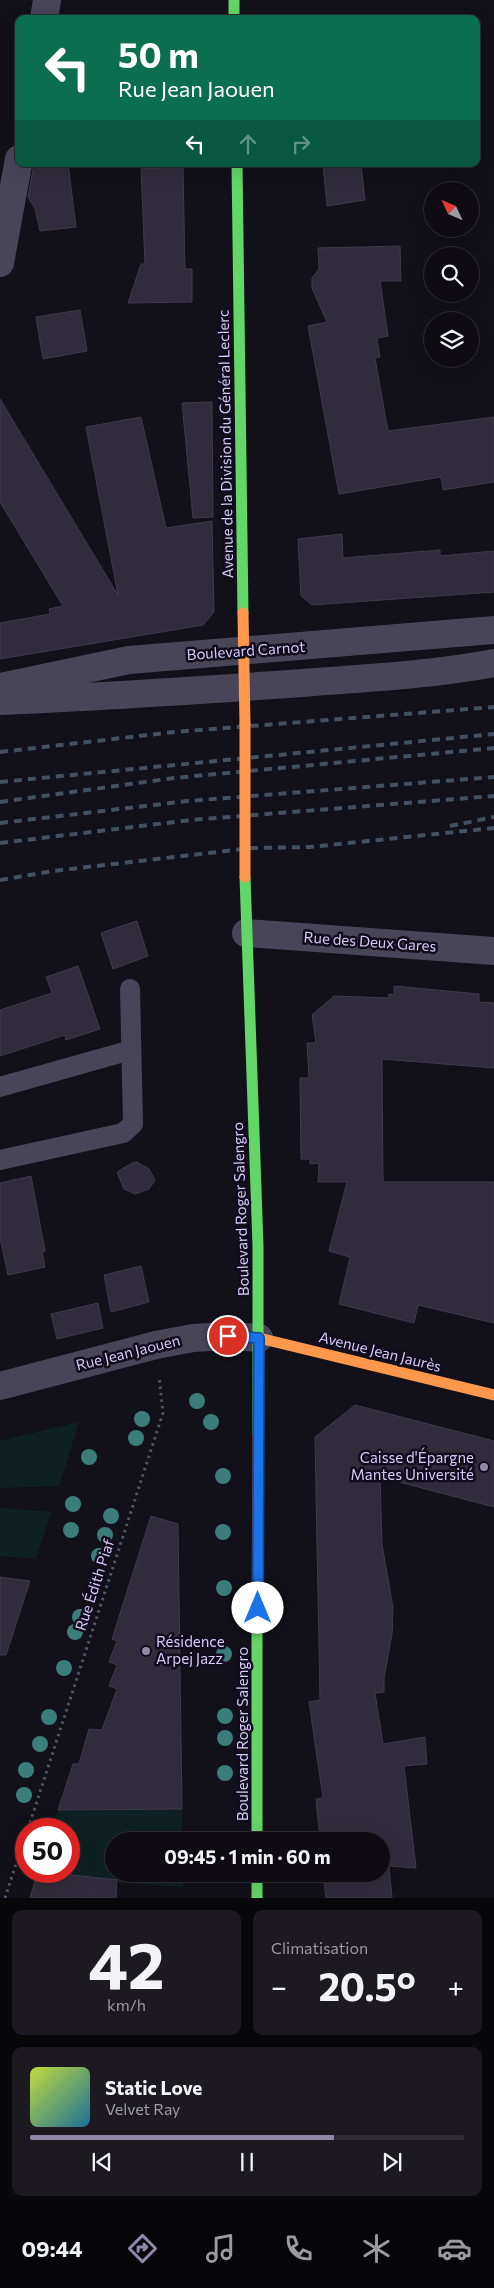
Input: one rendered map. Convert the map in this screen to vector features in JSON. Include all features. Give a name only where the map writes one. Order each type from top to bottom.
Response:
[{"type":"main road","points":[[234,0],[234,15]]},
{"type":"main road","name":"Avenue de la Division du Général Leclerc","points":[[237,167],[245,724],[245,877]]},
{"type":"main road","name":"Boulevard Roger Salengro","points":[[245,877],[258,1246],[257,1832]]},
{"type":"main road","name":"Avenue Jean Jaurès","points":[[259,1338],[494,1395]]},
{"type":"main road","points":[[257,1882],[257,1898]]},
{"type":"street","points":[[45,15],[47,0]]},
{"type":"street","points":[[0,263],[18,167]]},
{"type":"street","name":"Boulevard Carnot","points":[[0,687],[130,660],[494,630]]},
{"type":"street","points":[[0,701],[136,696],[438,671],[494,663]]},
{"type":"street","name":"Rue des Deux Gares","points":[[246,933],[494,951]]},
{"type":"street","name":"Rue Jean Jaouen","points":[[0,1386],[156,1345],[193,1338],[228,1336],[259,1338]]},
{"type":"lane","points":[[0,1160],[123,1133],[134,1124],[130,988]]},
{"type":"lane","points":[[0,1087],[131,1050]]},
{"type":"path","name":"Rue Édith Piaf","points":[[32,1818],[163,1413],[156,1345]]},
{"type":"path","points":[[5,1898],[15,1868]]},
{"type":"shaded area","points":[[79,1422],[59,1486],[0,1488],[0,1441]]},
{"type":"shaded area","points":[[0,1508],[51,1512],[36,1559],[0,1556]]},
{"type":"shaded area","points":[[182,1809],[182,1832],[105,1832],[105,1881],[80,1877],[80,1818],[55,1818],[58,1810]]},
{"type":"shaded area","points":[[114,1882],[183,1882],[183,1887]]},
{"type":"building","points":[[33,167],[68,167],[76,227],[40,231],[35,209],[28,197]]},
{"type":"building","points":[[183,167],[185,269],[192,269],[192,302],[128,303],[141,264],[145,264],[141,169]]},
{"type":"building","points":[[323,167],[361,167],[365,200],[327,206]]},
{"type":"building","points":[[400,246],[401,281],[380,281],[388,336],[377,338],[380,357],[375,358],[388,431],[494,417],[494,482],[443,490],[441,477],[339,494],[308,326],[327,322],[312,288],[312,278],[319,269],[318,248]]},
{"type":"building","points":[[80,310],[87,351],[43,359],[36,317]]},
{"type":"building","points":[[0,399],[118,595],[86,427],[141,417],[166,528],[212,521],[214,612],[203,625],[0,659],[0,623],[50,614],[49,609],[63,606],[0,502]]},
{"type":"building","points":[[212,402],[213,517],[193,518],[182,403]]},
{"type":"building","points":[[342,534],[343,558],[440,550],[440,556],[494,551],[494,592],[312,605],[301,596],[298,539]]},
{"type":"building","points":[[137,921],[148,956],[113,969],[101,933]]},
{"type":"building","points":[[78,966],[100,1029],[66,1040],[65,1035],[0,1056],[0,1010],[52,993],[46,977]]},
{"type":"building","points":[[394,986],[479,994],[479,1002],[494,1003],[494,1068],[382,1059],[383,1182],[494,1182],[494,1323],[418,1305],[414,1323],[339,1304],[350,1257],[329,1251],[347,1182],[318,1182],[319,1163],[310,1164],[310,1159],[301,1159],[300,1078],[309,1078],[307,1043],[316,1043],[312,1015],[334,996],[389,998],[389,994],[394,995]]},
{"type":"building","points":[[137,1162],[149,1169],[155,1180],[149,1189],[135,1194],[124,1189],[117,1172]]},
{"type":"building","points":[[31,1176],[45,1251],[42,1252],[45,1267],[8,1275],[0,1238],[0,1183]]},
{"type":"building","points":[[141,1266],[149,1302],[111,1312],[104,1275]]},
{"type":"building","points":[[98,1303],[103,1328],[57,1339],[51,1314]]},
{"type":"building","points":[[355,1405],[494,1441],[494,1507],[380,1477],[382,1544],[393,1608],[392,1634],[384,1678],[384,1692],[375,1693],[383,1744],[425,1737],[427,1764],[404,1766],[416,1868],[390,1866],[390,1832],[319,1832],[316,1799],[323,1798],[309,1702],[320,1700],[315,1437]]},
{"type":"building","name":"Résidence Arpej Jazz","points":[[151,1516],[178,1524],[182,1809],[58,1810],[73,1764],[79,1764],[89,1729],[102,1730],[117,1689],[109,1686],[117,1665],[109,1662],[117,1641],[112,1639]]},
{"type":"building","points":[[0,1577],[30,1581],[6,1655],[0,1655]]},
{"type":"building","points":[[80,1876],[105,1879],[105,1882],[117,1882],[116,1898],[30,1898],[34,1883],[80,1883]]},
{"type":"building","points":[[390,1877],[392,1898],[326,1898],[324,1882],[390,1882]]},
{"type":"railway","points":[[0,752],[174,732],[494,707]]},
{"type":"railway","points":[[0,782],[494,734]]},
{"type":"railway","points":[[0,802],[174,778],[494,748]]},
{"type":"railway","points":[[0,823],[188,801],[494,777]]},
{"type":"railway","points":[[0,843],[191,820],[494,796]]},
{"type":"railway","points":[[450,826],[494,817]]},
{"type":"railway","points":[[0,880],[53,871],[252,848],[310,847],[494,828]]},
{"type":"traffic: fast","points":[[234,0],[234,15]]},
{"type":"traffic: fast","points":[[237,167],[243,613]]},
{"type":"traffic: fast","points":[[245,877],[258,1246],[258,1435]]},
{"type":"traffic: fast","points":[[257,1597],[257,1832]]},
{"type":"traffic: fast","points":[[257,1882],[257,1898]]},
{"type":"traffic: slow","points":[[243,613],[245,724]]},
{"type":"traffic: slow","points":[[245,724],[245,877]]},
{"type":"traffic: slow","points":[[259,1338],[494,1395]]},
{"type":"traffic: jam","points":[[257,1597],[258,1435]]},
{"type":"place","name":"Caisse d'Épargne Mantes Université","points":[[484,1467]]},
{"type":"place","name":"Résidence Arpej Jazz","points":[[146,1651]]},
{"type":"route","points":[[228,1336],[259,1338],[258,1608]]}]
